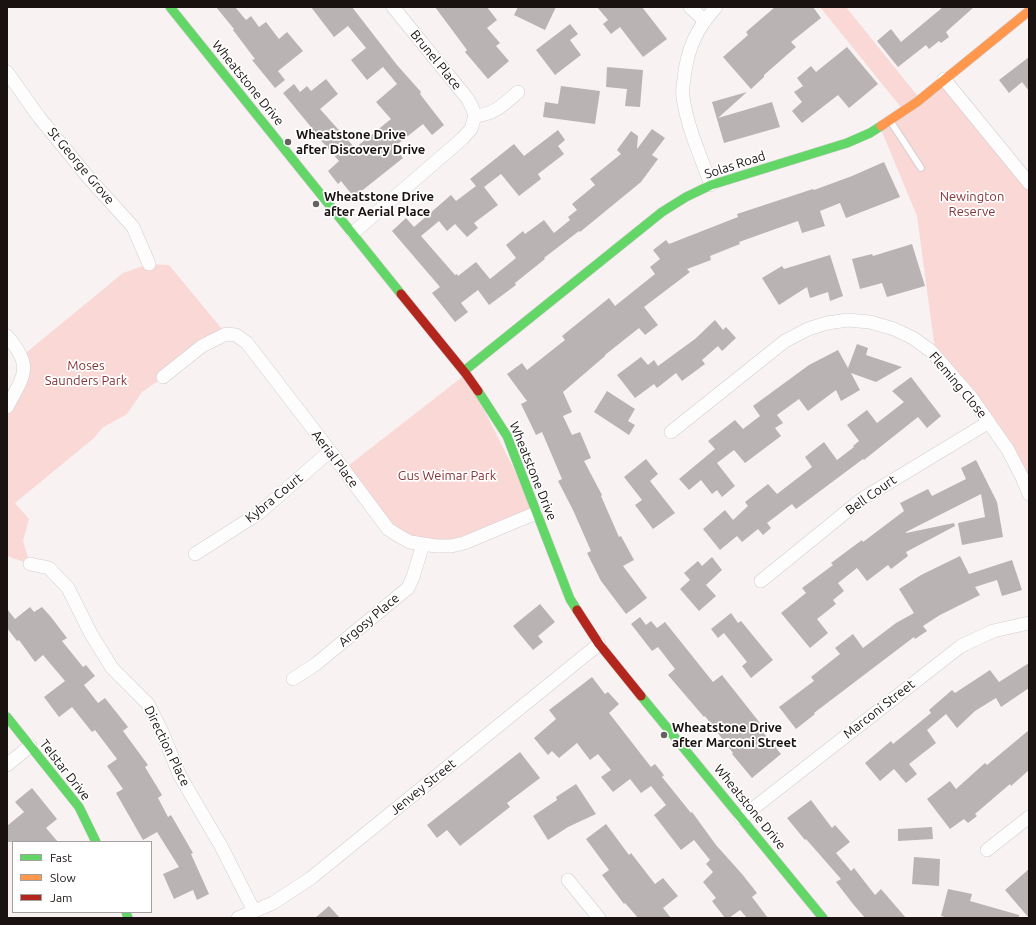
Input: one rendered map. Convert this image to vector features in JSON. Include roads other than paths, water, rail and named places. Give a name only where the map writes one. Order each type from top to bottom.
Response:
[{"type":"street","name":"Wheatstone Drive","points":[[170,7],[464,371],[507,436],[570,599],[599,644],[823,918]]},
{"type":"street","name":"Brunel Place","points":[[393,7],[467,98],[475,116]]},
{"type":"street","points":[[690,7],[704,20]]},
{"type":"street","points":[[711,185],[687,119],[682,96],[689,49],[704,20],[716,7]]},
{"type":"street","name":"Solas Road","points":[[464,371],[662,212],[686,197],[711,185],[847,143],[870,133],[917,102],[1029,11]]},
{"type":"street","name":"St George Grove","points":[[7,72],[39,117],[83,171],[133,227],[149,264]]},
{"type":"street","points":[[944,79],[1029,183]]},
{"type":"street","points":[[353,233],[462,139],[471,129],[475,116],[487,115],[500,108],[518,92]]},
{"type":"street","name":"Fleming Close","points":[[670,432],[785,341],[808,329],[827,323],[848,320],[870,322],[894,329],[913,338],[931,351],[948,369],[971,397],[1008,450],[1029,494]]},
{"type":"street","name":"Aerial Place","points":[[163,377],[202,346],[226,334],[236,335],[247,343],[388,529],[410,542],[436,546],[451,546],[464,543],[536,513]]},
{"type":"street","points":[[7,336],[22,356],[25,366],[24,376],[7,407]]},
{"type":"street","name":"Bell Court","points":[[761,581],[862,499],[989,422]]},
{"type":"street","name":"Kybra Court","points":[[195,554],[259,513],[330,451]]},
{"type":"street","name":"Argosy Place","points":[[293,679],[316,664],[408,588],[423,544]]},
{"type":"street","name":"Direction Place","points":[[30,564],[48,568],[68,588],[91,634],[112,668],[148,704],[162,732],[180,776],[221,846],[254,911]]},
{"type":"street","name":"Marconi Street","points":[[741,818],[961,646],[993,630],[1029,623]]},
{"type":"street","name":"Jenvey Street","points":[[238,918],[273,903],[311,878],[599,644]]},
{"type":"street","name":"Telstar Drive","points":[[7,717],[79,807],[96,841]]},
{"type":"street","points":[[7,765],[30,746]]},
{"type":"street","points":[[987,850],[1029,816]]},
{"type":"street","points":[[568,880],[599,918]]},
{"type":"lane","points":[[890,121],[921,168]]},
{"type":"place","name":"Wheatstone Drive after Discovery Drive","points":[[288,142]]},
{"type":"place","name":"Wheatstone Drive after Aerial Place","points":[[316,204]]},
{"type":"place","name":"Wheatstone Drive after Marconi Street","points":[[664,735]]},
{"type":"park label","name":"Newington Reserve","points":[[972,204]]},
{"type":"park label","name":"Moses Saunders Park","points":[[86,374]]},
{"type":"park label","name":"Gus Weimar Park","points":[[447,476]]}]
